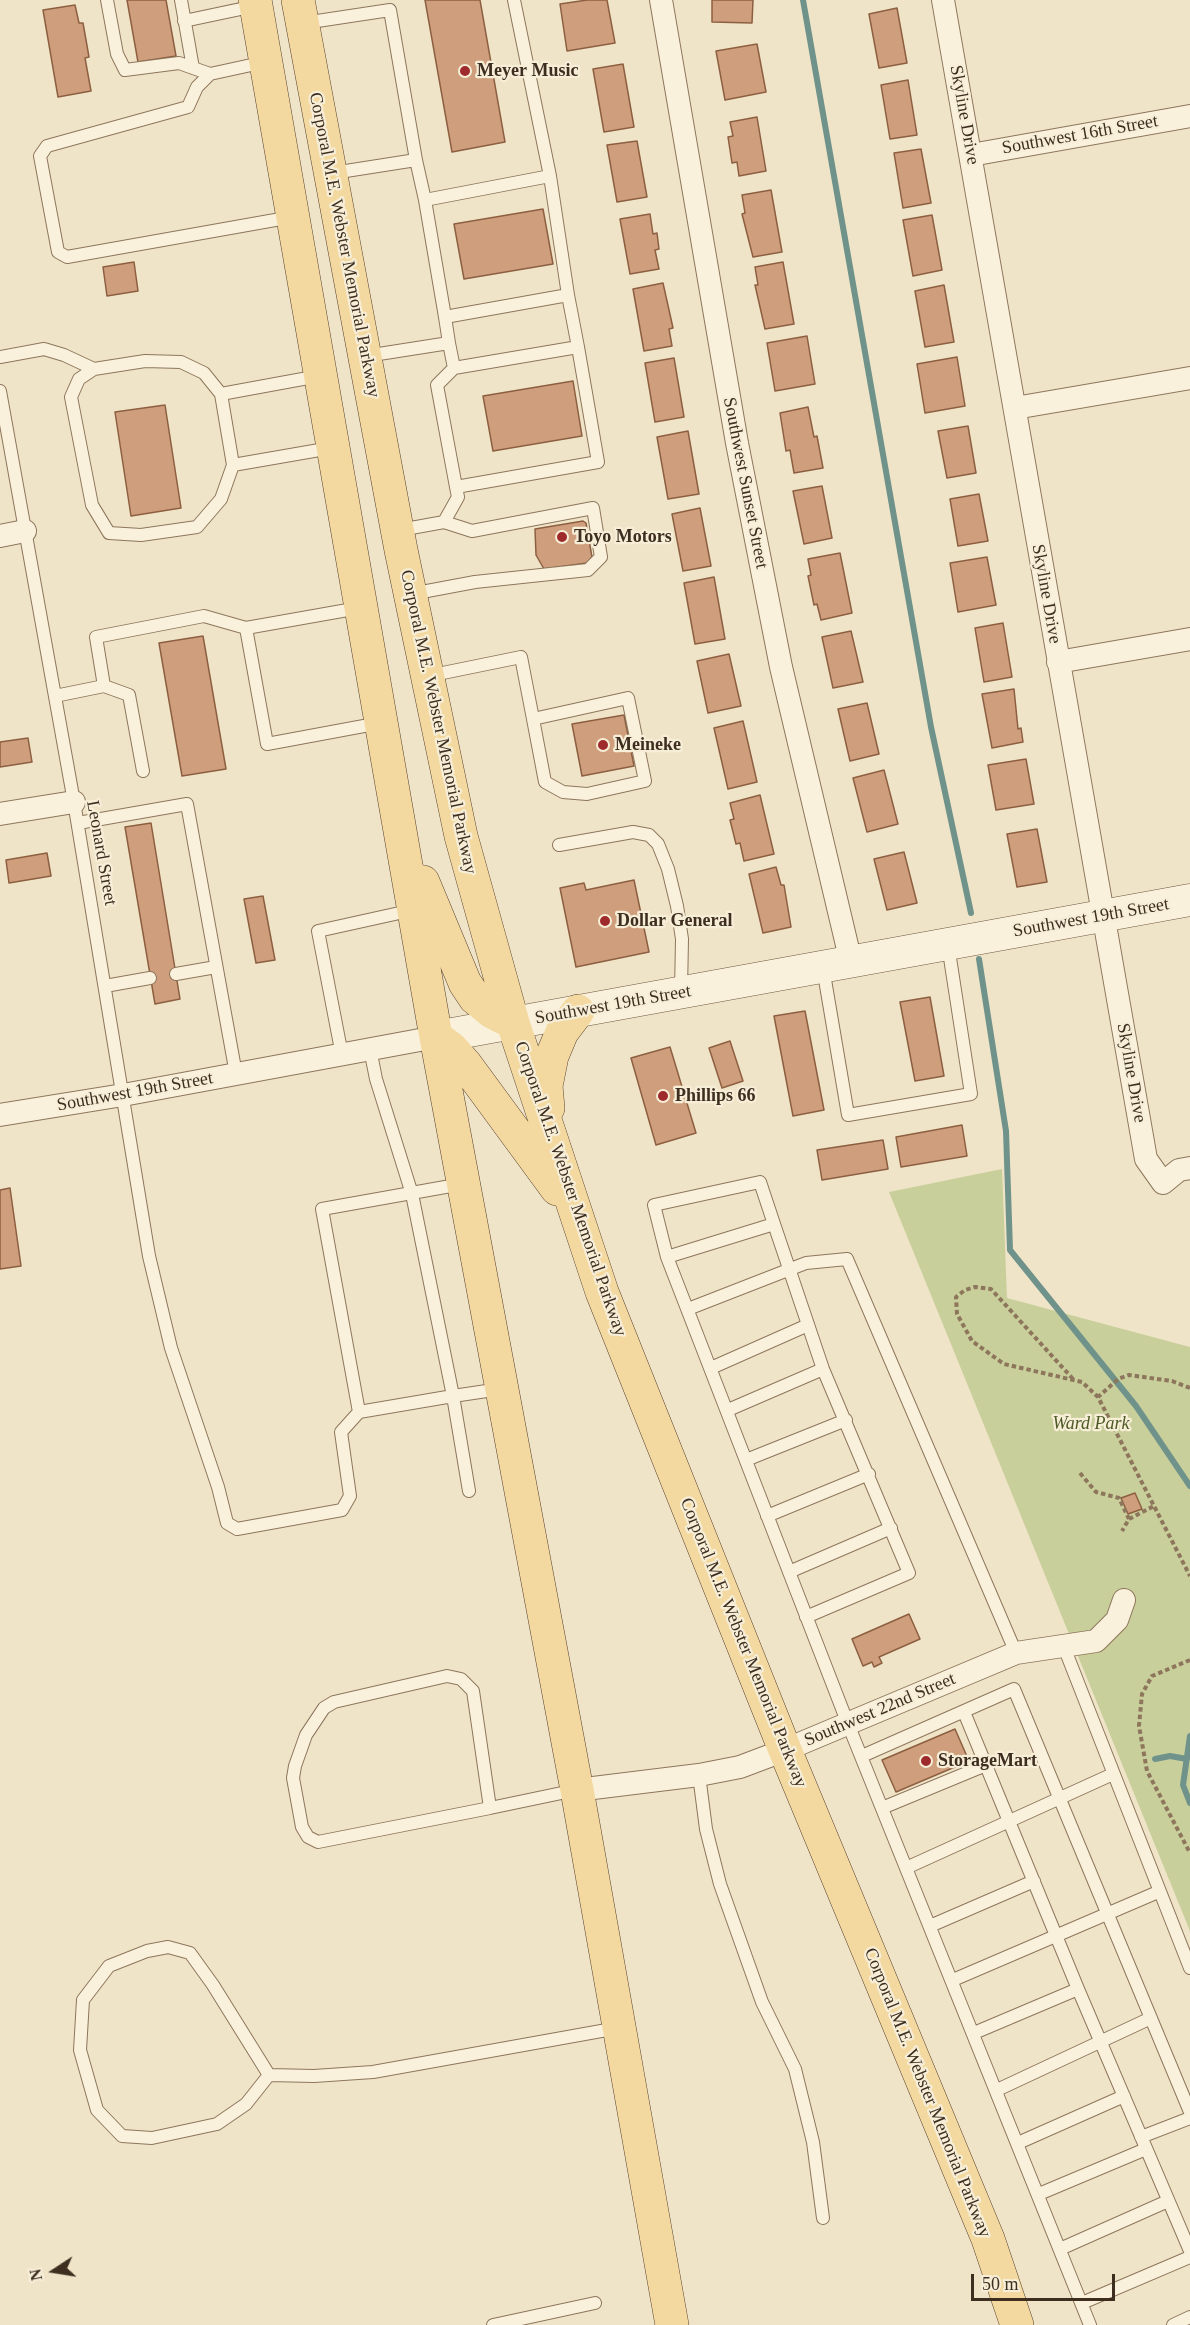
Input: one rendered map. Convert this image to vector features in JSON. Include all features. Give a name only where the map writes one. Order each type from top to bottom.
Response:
[{"type":"main road","points":[[255,3],[436,1037],[577,1790],[672,2325]]},
{"type":"main road","name":"Corporal M.E. Webster Memorial Parkway","points":[[300,12],[397,530],[427,676],[461,836],[513,1023],[602,1292],[785,1750],[988,2239],[1017,2325]]},
{"type":"main road","points":[[400,828],[465,983],[475,998],[492,1012],[513,1023]]},
{"type":"main road","points":[[551,1140],[546,1086],[552,1056],[562,1032],[578,1011]]},
{"type":"main road","points":[[436,1037],[452,1047],[498,1105],[576,1214]]},
{"type":"street","name":"Southwest Sunset Street","points":[[661,0],[736,442],[837,964]]},
{"type":"street","name":"Skyline Drive","points":[[943,0],[1146,1159],[1163,1183],[1179,1170],[1190,1168]]},
{"type":"street","name":"Southwest 16th Street","points":[[971,154],[1190,116]]},
{"type":"street","points":[[1015,408],[1190,378]]},
{"type":"street","points":[[0,536],[26,531]]},
{"type":"street","points":[[1058,662],[1190,639]]},
{"type":"street","points":[[0,814],[76,813]]},
{"type":"street","name":"Southwest 19th Street","points":[[0,1115],[123,1095],[1190,900]]},
{"type":"street","name":"Southwest 22nd Street","points":[[577,1790],[699,1775],[740,1767],[1016,1653],[1096,1641],[1117,1620],[1125,1600]]},
{"type":"lane","points":[[107,0],[117,54],[125,70],[179,63],[210,74],[266,62]]},
{"type":"lane","points":[[181,0],[193,68]]},
{"type":"lane","points":[[456,487],[598,462],[568,295],[550,176],[514,0]]},
{"type":"lane","points":[[184,21],[255,3]]},
{"type":"lane","points":[[300,12],[394,5],[416,160],[454,368]]},
{"type":"lane","points":[[210,74],[197,87],[188,107],[47,146],[40,156],[58,252],[67,257],[293,217]]},
{"type":"lane","points":[[331,174],[416,160]]},
{"type":"lane","points":[[424,200],[550,176]]},
{"type":"lane","points":[[445,317],[568,295]]},
{"type":"lane","points":[[364,356],[449,343]]},
{"type":"lane","points":[[444,522],[458,498],[437,384],[454,368],[578,347]]},
{"type":"lane","points":[[0,357],[44,350],[64,355],[94,369]]},
{"type":"lane","points":[[145,361],[182,362],[204,373],[221,394],[233,465],[221,499],[196,526],[141,535],[109,533],[92,505],[71,397],[79,379],[94,369],[145,361]]},
{"type":"lane","points":[[221,394],[320,376]]},
{"type":"lane","name":"Leonard Street","points":[[0,391],[76,813],[149,1256],[171,1348],[218,1487],[227,1522],[237,1529],[342,1510],[350,1496],[341,1432],[359,1412]]},
{"type":"lane","points":[[233,465],[333,447]]},
{"type":"lane","points":[[397,530],[444,522],[472,531],[593,508],[601,557],[588,570],[475,582],[410,594]]},
{"type":"lane","points":[[104,686],[96,637],[204,616],[246,628],[361,608]]},
{"type":"lane","points":[[246,628],[267,744],[381,723]]},
{"type":"lane","points":[[427,676],[521,657],[545,782],[563,792],[587,794],[645,781],[627,698],[533,719]]},
{"type":"lane","points":[[55,696],[104,686],[129,695],[143,771]]},
{"type":"lane","points":[[76,813],[187,804],[236,1074]]},
{"type":"lane","points":[[559,845],[633,832],[649,836],[658,844],[668,869],[677,906],[682,939],[681,993]]},
{"type":"lane","points":[[342,1054],[318,931],[414,910]]},
{"type":"lane","points":[[837,964],[848,1115],[971,1094],[948,944]]},
{"type":"lane","points":[[176,974],[216,967]]},
{"type":"lane","points":[[105,986],[150,978]]},
{"type":"lane","points":[[370,1049],[376,1079],[412,1194],[453,1396],[469,1491]]},
{"type":"lane","points":[[806,1617],[909,1573],[824,1369],[760,1182],[654,1205],[668,1257],[806,1617],[1090,2325]]},
{"type":"lane","points":[[464,1183],[322,1209],[359,1412],[502,1389]]},
{"type":"lane","points":[[668,1257],[774,1224]]},
{"type":"lane","points":[[688,1309],[806,1263],[847,1259],[1016,1653]]},
{"type":"lane","points":[[711,1368],[808,1325]]},
{"type":"lane","points":[[728,1410],[824,1369]]},
{"type":"lane","points":[[747,1460],[846,1420]]},
{"type":"lane","points":[[767,1515],[869,1473]]},
{"type":"lane","points":[[789,1572],[891,1528]]},
{"type":"lane","points":[[1064,1647],[1158,1892],[1190,1968]]},
{"type":"lane","points":[[490,1808],[473,1690],[461,1678],[447,1676],[334,1702],[324,1708],[306,1735],[295,1766],[293,1778],[302,1827],[308,1836],[318,1842],[490,1808],[577,1790]]},
{"type":"lane","points":[[862,1756],[1014,1689],[1190,2112]]},
{"type":"lane","points":[[964,1712],[1078,1989],[1190,2251]]},
{"type":"lane","points":[[882,1808],[986,1765]]},
{"type":"lane","points":[[906,1868],[1113,1774]]},
{"type":"lane","points":[[699,1775],[706,1830],[720,1884],[762,2002],[795,2069],[813,2142],[823,2218]]},
{"type":"lane","points":[[930,1926],[1034,1881]]},
{"type":"lane","points":[[953,1980],[1158,1892]]},
{"type":"lane","points":[[168,1947],[190,1953],[213,1985],[269,2075],[246,2104],[217,2124],[152,2138],[122,2136],[97,2110],[80,2050],[83,2000],[109,1966],[147,1951],[168,1947]]},
{"type":"lane","points":[[974,2033],[1078,1989]]},
{"type":"lane","points":[[997,2090],[1151,2018]]},
{"type":"lane","points":[[269,2075],[314,2076],[373,2072],[619,2028]]},
{"type":"lane","points":[[1018,2143],[1124,2096]]},
{"type":"lane","points":[[1141,2137],[1190,2118]]},
{"type":"lane","points":[[1039,2194],[1146,2149]]},
{"type":"lane","points":[[1060,2249],[1168,2201]]},
{"type":"lane","points":[[1082,2303],[1190,2257]]},
{"type":"lane","points":[[493,2325],[595,2303]]},
{"type":"lane","points":[[1173,2325],[1190,2317]]},
{"type":"path","points":[[1073,1380],[991,1289],[975,1287],[965,1290],[956,1298],[957,1314],[972,1341],[1004,1364],[1073,1380],[1082,1382],[1098,1397],[1190,1576]]},
{"type":"path","points":[[1098,1397],[1118,1379],[1129,1375],[1172,1381],[1190,1388]]},
{"type":"path","points":[[1080,1473],[1096,1492],[1119,1498],[1129,1519]]},
{"type":"path","points":[[1122,1531],[1129,1519],[1154,1506]]},
{"type":"path","points":[[1190,1660],[1152,1676],[1142,1694],[1139,1726],[1148,1771],[1190,1853]]},
{"type":"green space","name":"Ward Park","points":[[1002,1169],[1007,1298],[1190,1347],[1190,1931],[889,1192]]},
{"type":"building","points":[[127,0],[166,0],[176,56],[138,62]]},
{"type":"building","name":"Meyer Music","points":[[425,0],[480,0],[505,142],[452,152]]},
{"type":"building","points":[[607,0],[615,43],[567,51],[560,4]]},
{"type":"building","points":[[712,0],[753,0],[752,23],[712,22]]},
{"type":"building","points":[[75,5],[79,23],[83,23],[89,57],[85,58],[91,91],[58,97],[43,10]]},
{"type":"building","points":[[897,8],[907,63],[879,68],[869,14]]},
{"type":"building","points":[[757,44],[766,92],[725,100],[716,51]]},
{"type":"building","points":[[623,64],[634,127],[604,132],[593,69]]},
{"type":"building","points":[[908,80],[917,135],[890,139],[881,85]]},
{"type":"building","points":[[757,117],[766,171],[739,176],[737,162],[732,163],[728,137],[733,136],[730,122]]},
{"type":"building","points":[[637,141],[647,197],[617,202],[607,145]]},
{"type":"building","points":[[921,149],[931,203],[903,208],[894,153]]},
{"type":"building","points":[[771,190],[782,252],[753,257],[742,214],[745,213],[742,195]]},
{"type":"building","points":[[543,209],[553,264],[464,279],[454,224]]},
{"type":"building","points":[[650,214],[653,234],[657,233],[659,249],[655,250],[659,269],[630,274],[620,219]]},
{"type":"building","points":[[932,215],[942,270],[913,276],[903,220]]},
{"type":"building","points":[[134,262],[138,291],[107,296],[103,267]]},
{"type":"building","points":[[783,262],[794,324],[765,329],[755,285],[758,285],[755,267]]},
{"type":"building","points":[[663,283],[673,328],[669,329],[672,346],[644,351],[633,289]]},
{"type":"building","points":[[944,285],[954,342],[925,347],[915,291]]},
{"type":"building","points":[[807,336],[815,384],[775,391],[767,343]]},
{"type":"building","points":[[957,357],[965,406],[925,413],[917,364]]},
{"type":"building","points":[[674,358],[684,417],[655,422],[645,363]]},
{"type":"building","points":[[573,381],[582,436],[493,451],[483,396]]},
{"type":"building","points":[[165,405],[181,508],[131,516],[115,412]]},
{"type":"building","points":[[808,407],[814,437],[817,436],[823,468],[794,473],[790,450],[786,451],[780,413]]},
{"type":"building","points":[[968,426],[976,473],[947,478],[938,431]]},
{"type":"building","points":[[688,431],[699,494],[668,499],[657,437]]},
{"type":"building","points":[[822,486],[832,538],[804,544],[793,491]]},
{"type":"building","points":[[979,494],[988,541],[958,546],[950,499]]},
{"type":"building","points":[[700,508],[711,566],[683,571],[672,514]]},
{"type":"building","name":"Toyo Motors","points":[[583,521],[586,523],[592,557],[587,563],[544,569],[536,555],[535,529]]},
{"type":"building","points":[[840,553],[852,613],[821,620],[817,604],[814,605],[808,576],[811,575],[808,559]]},
{"type":"building","points":[[987,557],[996,605],[958,612],[950,563]]},
{"type":"building","points":[[714,577],[725,639],[695,644],[684,583]]},
{"type":"building","points":[[1003,623],[1012,677],[984,682],[975,628]]},
{"type":"building","points":[[851,631],[863,682],[833,688],[822,637]]},
{"type":"building","points":[[203,636],[226,769],[182,776],[159,643]]},
{"type":"building","points":[[729,654],[741,706],[708,713],[697,661]]},
{"type":"building","points":[[1014,689],[1018,729],[1021,728],[1023,742],[992,748],[982,694]]},
{"type":"building","points":[[867,703],[879,754],[850,761],[838,709]]},
{"type":"building","name":"Meineke","points":[[624,715],[634,766],[582,776],[572,724]]},
{"type":"building","points":[[743,721],[757,782],[728,789],[714,728]]},
{"type":"building","points":[[28,738],[32,762],[0,767],[0,742]]},
{"type":"building","points":[[1026,759],[1034,804],[996,810],[988,765]]},
{"type":"building","points":[[884,770],[898,824],[867,832],[853,778]]},
{"type":"building","points":[[760,795],[774,854],[744,861],[740,843],[736,844],[730,820],[734,819],[730,803]]},
{"type":"building","points":[[151,823],[180,999],[155,1004],[125,827]]},
{"type":"building","points":[[1037,829],[1047,882],[1017,887],[1007,834]]},
{"type":"building","points":[[904,852],[917,903],[887,910],[874,859]]},
{"type":"building","points":[[47,853],[51,876],[9,883],[6,860]]},
{"type":"building","points":[[776,867],[781,885],[784,885],[791,927],[763,933],[749,874]]},
{"type":"building","name":"Dollar General","points":[[634,880],[649,952],[576,967],[560,888],[584,883],[586,890]]},
{"type":"building","points":[[263,896],[275,960],[256,963],[244,899]]},
{"type":"building","points":[[930,997],[944,1076],[915,1081],[900,1002]]},
{"type":"building","points":[[805,1011],[824,1110],[793,1116],[774,1016]]},
{"type":"building","points":[[730,1041],[743,1081],[722,1088],[709,1048]]},
{"type":"building","name":"Phillips 66","points":[[670,1047],[696,1133],[656,1145],[631,1058]]},
{"type":"building","points":[[962,1125],[967,1156],[901,1167],[896,1137]]},
{"type":"building","points":[[883,1140],[888,1169],[822,1180],[817,1150]]},
{"type":"building","points":[[10,1188],[21,1266],[0,1269],[0,1190]]},
{"type":"building","points":[[1135,1493],[1142,1509],[1128,1514],[1121,1498]]},
{"type":"building","points":[[909,1614],[920,1639],[879,1657],[882,1663],[874,1667],[872,1662],[863,1666],[852,1639]]},
{"type":"building","name":"StorageMart","points":[[955,1729],[969,1761],[896,1792],[882,1760]]},
{"type":"waterway","points":[[803,0],[931,727],[971,913]]},
{"type":"waterway","points":[[979,959],[1006,1131],[1010,1250],[1136,1406],[1190,1486]]},
{"type":"waterway","points":[[1190,1736],[1183,1785],[1190,1803]]},
{"type":"waterway","points":[[1155,1759],[1170,1756],[1187,1759]]},
{"type":"place","name":"Meyer Music","points":[[465,71]]},
{"type":"place","name":"Toyo Motors","points":[[562,537]]},
{"type":"place","name":"Meineke","points":[[603,745]]},
{"type":"place","name":"Dollar General","points":[[605,921]]},
{"type":"place","name":"Phillips 66","points":[[663,1096]]},
{"type":"place","name":"StorageMart","points":[[926,1761]]}]
